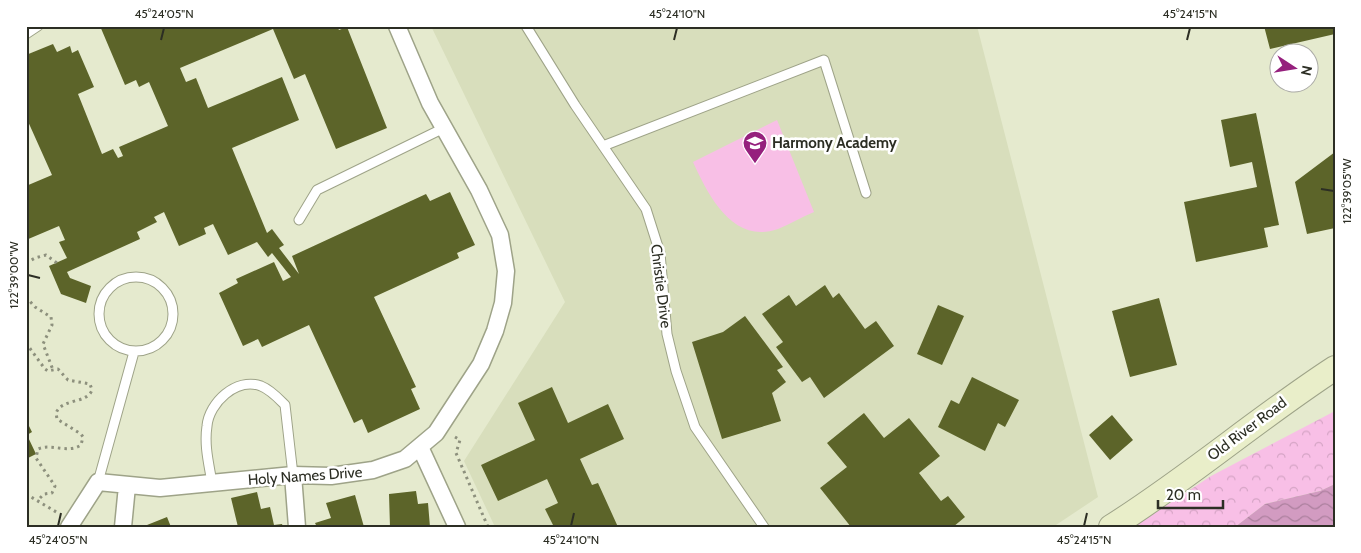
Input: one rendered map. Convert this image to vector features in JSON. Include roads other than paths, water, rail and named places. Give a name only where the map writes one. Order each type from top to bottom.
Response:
[{"type":"street","name":"Holy Names Drive","points":[[98,482],[160,488],[293,475],[331,476],[373,470],[405,459],[436,433],[482,364],[495,331],[502,303],[506,271],[500,235],[479,190],[430,103],[397,26]]},
{"type":"street","name":"Old River Road","points":[[1111,527],[1192,471],[1291,396],[1335,368]]},
{"type":"street","points":[[420,447],[457,527]]},
{"type":"street","points":[[293,475],[297,527]]},
{"type":"street","points":[[71,525],[98,482]]},
{"type":"street","points":[[123,527],[127,486]]},
{"type":"lane","points":[[26,34],[38,26]]},
{"type":"lane","name":"Christie Drive","points":[[526,26],[646,209],[660,253],[667,334],[676,371],[696,427],[764,527]]},
{"type":"lane","points":[[603,146],[824,60],[866,193]]},
{"type":"lane","points":[[299,220],[317,190],[444,128]]},
{"type":"lane","points":[[130,278],[148,279],[164,289],[173,305],[171,327],[163,340],[149,350],[134,352],[119,347],[108,338],[100,321],[100,306],[108,290],[118,282],[130,278]]},
{"type":"lane","points":[[98,482],[134,352]]},
{"type":"lane","points":[[212,484],[206,446],[207,424],[211,411],[231,389],[246,384],[260,385],[270,391],[285,405],[293,475]]},
{"type":"water","points":[[1335,484],[1335,527],[1235,527],[1265,504],[1320,491]]},
{"type":"place","name":"Harmony Academy","points":[[755,164]]}]
